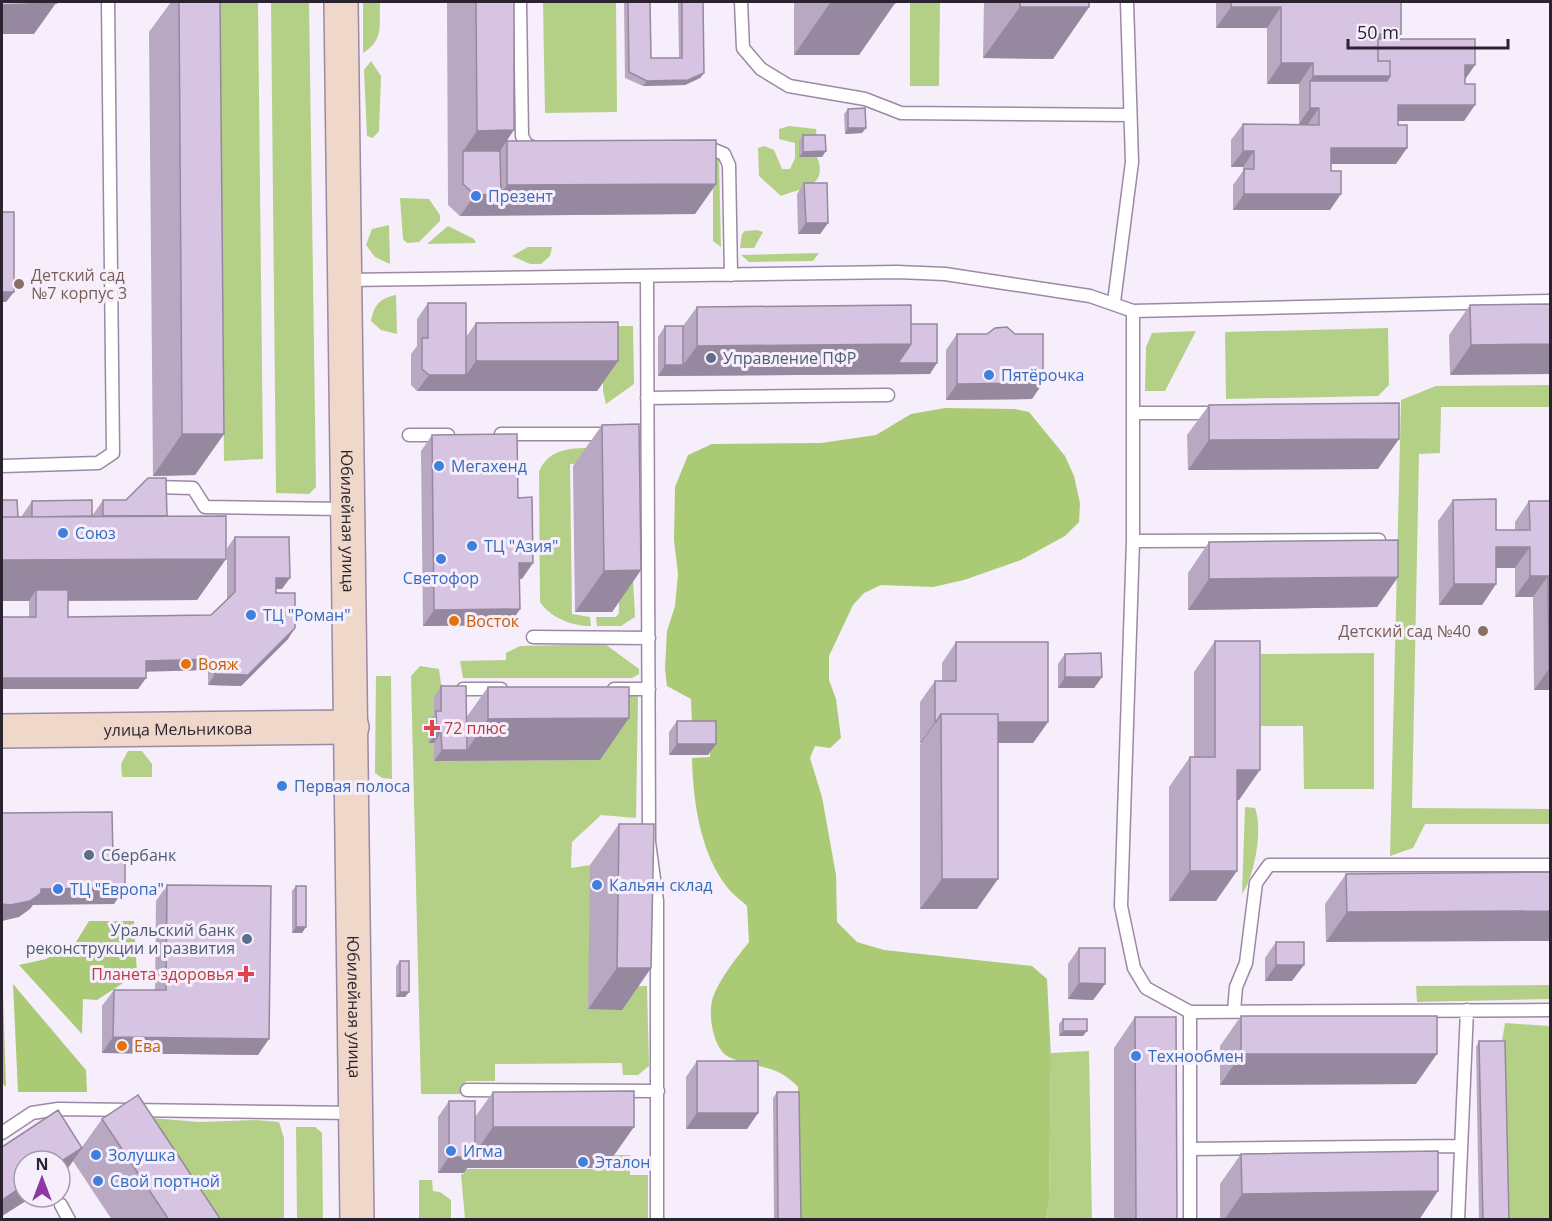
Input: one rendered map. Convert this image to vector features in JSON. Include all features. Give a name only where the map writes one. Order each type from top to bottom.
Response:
[{"type":"main road","name":"Юбилейная улица","points":[[342,2],[357,1220]]},
{"type":"main road","name":"улица Мельникова","points":[[2,730],[352,727]]},
{"type":"lane","points":[[2,466],[98,463],[113,453],[108,2]]},
{"type":"lane","points":[[520,2],[522,136],[526,144],[536,149],[548,149]]},
{"type":"lane","points":[[741,2],[743,48],[761,69],[789,86],[865,99],[901,113],[1104,112],[1130,115]]},
{"type":"lane","points":[[1114,302],[1132,162],[1127,2]]},
{"type":"lane","points":[[688,149],[712,149],[724,154],[729,165],[731,274]]},
{"type":"lane","points":[[346,280],[897,272],[945,274],[1090,296],[1133,310],[1551,301]]},
{"type":"lane","points":[[647,276],[647,398],[635,435],[649,638],[649,842],[657,901],[657,1220]]},
{"type":"lane","points":[[1133,310],[1133,541],[1121,906],[1134,968],[1146,988],[1190,1012],[1551,1011]]},
{"type":"lane","points":[[647,398],[888,395]]},
{"type":"lane","points":[[1133,413],[1232,412]]},
{"type":"lane","points":[[409,435],[465,435]]},
{"type":"lane","points":[[488,435],[635,435]]},
{"type":"lane","points":[[154,487],[193,488],[205,507],[349,509]]},
{"type":"lane","points":[[1133,541],[1379,540]]},
{"type":"lane","points":[[533,637],[649,638]]},
{"type":"lane","points":[[463,689],[510,689]]},
{"type":"lane","points":[[603,689],[649,689]]},
{"type":"lane","points":[[1234,1011],[1236,987],[1246,963],[1256,883],[1269,865],[1551,865]]},
{"type":"lane","points":[[1458,1220],[1467,1011]]},
{"type":"lane","points":[[1190,1012],[1190,1220]]},
{"type":"lane","points":[[466,1090],[658,1091]]},
{"type":"lane","points":[[2,1133],[32,1113],[58,1108],[356,1113]]},
{"type":"lane","points":[[1190,1149],[1461,1146]]},
{"type":"green space","points":[[219,2],[258,2],[263,459],[224,461]]},
{"type":"green space","points":[[271,2],[309,2],[316,487],[309,494],[276,493]]},
{"type":"green space","points":[[363,2],[379,2],[380,26],[374,43],[363,53]]},
{"type":"green space","points":[[543,2],[616,2],[617,112],[545,113]]},
{"type":"green space","points":[[910,2],[940,2],[939,86],[910,86]]},
{"type":"green space","points":[[371,61],[381,76],[379,131],[373,138],[367,136],[364,70]]},
{"type":"green space","points":[[789,126],[816,129],[817,141],[799,157],[817,157],[820,167],[819,175],[811,185],[781,196],[759,176],[758,148],[764,146],[774,150],[782,169],[790,169],[795,158],[795,143],[779,139],[779,129]]},
{"type":"green space","points":[[713,152],[719,158],[721,247],[713,241]]},
{"type":"green space","points":[[400,198],[429,199],[440,215],[440,221],[419,242],[407,243],[403,239]]},
{"type":"green space","points":[[389,225],[390,264],[375,257],[366,245],[372,229]]},
{"type":"green space","points":[[448,226],[474,239],[476,243],[427,244]]},
{"type":"green space","points":[[745,231],[763,232],[754,248],[740,248],[742,234]]},
{"type":"green space","points":[[528,247],[552,247],[550,256],[541,264],[530,264],[512,256]]},
{"type":"green space","points":[[819,253],[813,261],[749,262],[741,255]]},
{"type":"green space","points":[[396,295],[397,334],[381,330],[371,321],[379,303]]},
{"type":"green space","points":[[603,326],[633,326],[634,384],[606,404],[603,391]]},
{"type":"green space","points":[[1388,328],[1389,385],[1378,396],[1226,399],[1225,332]]},
{"type":"green space","points":[[1196,331],[1165,391],[1145,391],[1146,347],[1152,333]]},
{"type":"green space","points":[[1550,385],[1550,407],[1441,407],[1440,453],[1419,454],[1412,808],[1550,809],[1550,824],[1425,824],[1413,848],[1390,856],[1401,400],[1436,386]]},
{"type":"green space","points":[[945,408],[1015,409],[1029,412],[1065,456],[1074,476],[1080,503],[1079,522],[1065,536],[1021,560],[964,580],[933,587],[881,585],[864,593],[853,605],[829,656],[829,680],[836,699],[841,738],[830,748],[815,746],[810,758],[822,797],[836,875],[837,922],[857,942],[884,950],[1032,966],[1047,979],[1051,1058],[1049,1202],[1046,1219],[801,1219],[798,1087],[782,1074],[725,1054],[716,1042],[712,1024],[712,1001],[718,986],[749,942],[747,906],[729,890],[710,858],[696,808],[692,758],[710,757],[710,730],[692,726],[691,699],[667,686],[665,669],[667,631],[675,606],[678,574],[674,540],[675,487],[688,455],[712,444],[821,443],[876,435],[911,414]]},
{"type":"green space","points":[[583,448],[616,449],[613,463],[570,464],[572,614],[590,617],[591,626],[562,620],[540,602],[539,472],[552,455],[562,451]]},
{"type":"green space","points":[[633,578],[635,617],[621,626],[597,626],[596,617],[616,617],[619,613],[619,579]]},
{"type":"green space","points":[[605,644],[639,669],[639,674],[632,678],[463,678],[460,661],[506,660],[506,653],[520,646]]},
{"type":"green space","points":[[1374,653],[1374,789],[1304,789],[1303,726],[1261,726],[1261,654]]},
{"type":"green space","points":[[420,666],[439,669],[441,684],[459,697],[434,721],[429,722],[429,742],[434,743],[434,761],[600,760],[573,693],[633,693],[638,697],[636,818],[601,815],[572,842],[571,868],[590,865],[623,986],[647,986],[649,1066],[638,1075],[623,1075],[622,1063],[495,1064],[495,1081],[466,1081],[462,1094],[421,1094],[411,676]]},
{"type":"green space","points":[[376,676],[391,676],[392,779],[382,778],[375,773]]},
{"type":"green space","points":[[128,751],[142,751],[152,764],[152,777],[122,777],[121,764]]},
{"type":"green space","points":[[1245,807],[1255,808],[1258,839],[1251,876],[1242,894]]},
{"type":"green space","points":[[89,921],[134,921],[137,974],[97,1000],[83,999],[82,1034],[19,965],[46,959],[76,942]]},
{"type":"green space","points":[[2,964],[6,1087],[2,1083]]},
{"type":"green space","points":[[13,984],[86,1070],[87,1092],[18,1092]]},
{"type":"green space","points":[[1550,985],[1550,999],[1417,1002],[1416,986]]},
{"type":"green space","points":[[1505,1023],[1550,1026],[1550,1219],[1505,1219],[1501,1047]]},
{"type":"green space","points":[[1089,1051],[1092,1219],[1046,1220],[1049,1201],[1051,1053]]},
{"type":"green space","points":[[151,1118],[199,1122],[256,1120],[279,1122],[284,1138],[284,1219],[167,1219]]},
{"type":"green space","points":[[296,1127],[315,1127],[322,1133],[323,1219],[297,1219]]},
{"type":"green space","points":[[605,1155],[630,1155],[630,1175],[648,1175],[648,1219],[465,1219],[461,1174],[464,1174],[464,1169],[605,1169]]},
{"type":"green space","points":[[419,1180],[432,1180],[433,1191],[440,1192],[451,1200],[451,1219],[419,1219]]},
{"type":"building","points":[[2,2],[55,2],[56,3],[2,5]]},
{"type":"building","points":[[179,2],[220,2],[224,434],[182,434]]},
{"type":"building","points":[[476,2],[514,2],[514,130],[477,131]]},
{"type":"building","points":[[628,2],[650,2],[651,58],[682,58],[682,2],[703,2],[704,73],[688,80],[647,81],[629,72]]},
{"type":"building","points":[[895,2],[895,3],[830,3]]},
{"type":"building","points":[[1020,2],[1089,2],[1089,7],[1020,7]]},
{"type":"building","points":[[1231,2],[1401,2],[1401,34],[1378,34],[1378,61],[1390,61],[1390,76],[1313,76],[1313,63],[1281,63],[1281,7],[1231,7]]},
{"type":"building","points":[[1378,39],[1475,39],[1475,65],[1465,65],[1465,84],[1475,84],[1475,105],[1398,105],[1398,125],[1407,125],[1407,148],[1331,148],[1331,171],[1341,171],[1341,194],[1244,194],[1244,169],[1254,169],[1254,151],[1243,151],[1243,124],[1319,125],[1319,108],[1310,108],[1310,81],[1387,81],[1390,76],[1390,61],[1378,61]]},
{"type":"building","points":[[865,108],[866,128],[848,128],[848,109]]},
{"type":"building","points":[[803,135],[825,135],[826,151],[803,152]]},
{"type":"building","points":[[716,140],[716,184],[507,185],[507,141]]},
{"type":"building","points":[[463,151],[500,151],[501,194],[475,195],[463,184]]},
{"type":"building","points":[[804,183],[827,183],[828,223],[806,223]]},
{"type":"building","points":[[2,212],[14,212],[14,292],[2,292]]},
{"type":"building","points":[[428,303],[466,303],[466,375],[429,375],[422,369],[422,338],[428,338]]},
{"type":"building","points":[[1551,304],[1551,344],[1471,345],[1470,305]]},
{"type":"building","points":[[911,305],[911,344],[697,346],[697,307]]},
{"type":"building","points":[[618,322],[618,361],[476,361],[476,323]]},
{"type":"building","points":[[911,324],[937,324],[937,363],[898,363],[911,344]]},
{"type":"building","points":[[665,326],[683,326],[683,365],[665,365]]},
{"type":"building","points":[[1007,327],[1015,334],[1043,334],[1043,383],[957,384],[957,334],[987,334],[995,328]]},
{"type":"building","points":[[1399,403],[1399,439],[1209,440],[1209,405]]},
{"type":"building","points":[[639,424],[641,570],[604,571],[602,425]]},
{"type":"building","name":"ТЦ \"Азия\"","points":[[517,434],[518,498],[532,497],[533,563],[519,563],[520,609],[434,610],[432,435]]},
{"type":"building","points":[[148,478],[166,478],[167,516],[103,516],[103,500],[126,500]]},
{"type":"building","points":[[1496,499],[1496,530],[1530,530],[1529,501],[1551,501],[1551,669],[1549,669],[1548,576],[1530,576],[1530,547],[1496,547],[1496,584],[1454,584],[1453,500]]},
{"type":"building","points":[[2,500],[17,500],[18,517],[2,517]]},
{"type":"building","points":[[92,500],[92,516],[32,517],[32,501]]},
{"type":"building","points":[[226,516],[226,559],[2,560],[2,517]]},
{"type":"building","name":"ТЦ \"Роман\"","points":[[235,537],[289,537],[290,578],[276,578],[276,593],[295,593],[295,628],[248,675],[215,674],[215,659],[146,661],[146,678],[2,678],[2,617],[36,617],[36,590],[68,590],[68,617],[211,615],[235,592]]},
{"type":"building","points":[[1398,540],[1398,577],[1209,579],[1209,542]]},
{"type":"building","points":[[1215,641],[1260,641],[1260,770],[1237,770],[1237,871],[1190,871],[1190,757],[1215,757]]},
{"type":"building","points":[[956,642],[1048,642],[1048,722],[998,722],[998,714],[941,714],[935,722],[935,681],[956,681]]},
{"type":"building","points":[[1101,653],[1102,677],[1065,677],[1065,654]]},
{"type":"building","points":[[441,686],[466,686],[467,750],[442,750],[441,732],[437,732],[436,711],[441,711]]},
{"type":"building","points":[[488,687],[629,687],[629,718],[488,719]]},
{"type":"building","points":[[941,714],[998,714],[998,879],[942,879]]},
{"type":"building","points":[[677,721],[716,721],[716,744],[677,744]]},
{"type":"building","name":"ТЦ \"Европа\"","points":[[112,812],[113,858],[125,858],[125,888],[41,889],[41,893],[30,901],[10,905],[2,904],[2,813]]},
{"type":"building","points":[[619,824],[654,824],[651,968],[617,968]]},
{"type":"building","points":[[1551,872],[1551,911],[1347,912],[1346,874]]},
{"type":"building","points":[[167,885],[271,886],[269,1039],[113,1037],[114,990],[166,990]]},
{"type":"building","points":[[296,886],[306,886],[306,927],[296,927]]},
{"type":"building","points":[[1276,942],[1304,942],[1304,965],[1276,965]]},
{"type":"building","points":[[1079,948],[1105,948],[1105,984],[1079,983]]},
{"type":"building","points":[[400,961],[409,961],[409,992],[400,992]]},
{"type":"building","points":[[1241,1016],[1437,1016],[1437,1054],[1241,1054]]},
{"type":"building","points":[[1135,1017],[1176,1017],[1177,1220],[1136,1220]]},
{"type":"building","points":[[1063,1019],[1087,1019],[1087,1031],[1063,1031]]},
{"type":"building","points":[[1479,1041],[1505,1041],[1509,1220],[1483,1220]]},
{"type":"building","points":[[697,1061],[758,1061],[758,1113],[697,1113]]},
{"type":"building","points":[[634,1091],[634,1127],[493,1127],[493,1092]]},
{"type":"building","points":[[777,1092],[799,1092],[801,1220],[778,1220]]},
{"type":"building","points":[[138,1095],[221,1220],[169,1220],[102,1119]]},
{"type":"building","points":[[449,1101],[475,1101],[475,1157],[449,1157]]},
{"type":"building","points":[[58,1110],[82,1148],[72,1154],[72,1149],[12,1149],[12,1193],[2,1200],[2,1147]]},
{"type":"building","points":[[1438,1151],[1438,1191],[1242,1194],[1241,1154]]},
{"type":"place","name":"Презент","points":[[476,196]]},
{"type":"place","name":"Детский сад №7 корпус 3","points":[[19,284]]},
{"type":"place","name":"Управление ПФР","points":[[711,358]]},
{"type":"place","name":"Пятёрочка","points":[[989,375]]},
{"type":"place","name":"Мегахенд","points":[[439,466]]},
{"type":"place","name":"Союз","points":[[63,533]]},
{"type":"place","name":"ТЦ \"Азия\"","points":[[472,546]]},
{"type":"place","name":"Светофор","points":[[441,559]]},
{"type":"place","name":"ТЦ \"Роман\"","points":[[251,615]]},
{"type":"place","name":"Восток","points":[[454,621]]},
{"type":"place","name":"Детский сад №40","points":[[1483,631]]},
{"type":"place","name":"Вояж","points":[[186,664]]},
{"type":"place","name":"72 плюс","points":[[432,728]]},
{"type":"place","name":"Первая полоса","points":[[282,786]]},
{"type":"place","name":"Сбербанк","points":[[89,855]]},
{"type":"place","name":"Кальян склад","points":[[597,885]]},
{"type":"place","name":"ТЦ \"Европа\"","points":[[58,889]]},
{"type":"place","name":"Уральский банк реконструкции и развития","points":[[247,939]]},
{"type":"place","name":"Планета здоровья","points":[[246,974]]},
{"type":"place","name":"Ева","points":[[122,1046]]},
{"type":"place","name":"Технообмен","points":[[1136,1056]]},
{"type":"place","name":"Игма","points":[[451,1151]]},
{"type":"place","name":"Золушка","points":[[96,1155]]},
{"type":"place","name":"Эталон","points":[[583,1162]]},
{"type":"place","name":"Свой портной","points":[[98,1181]]}]
